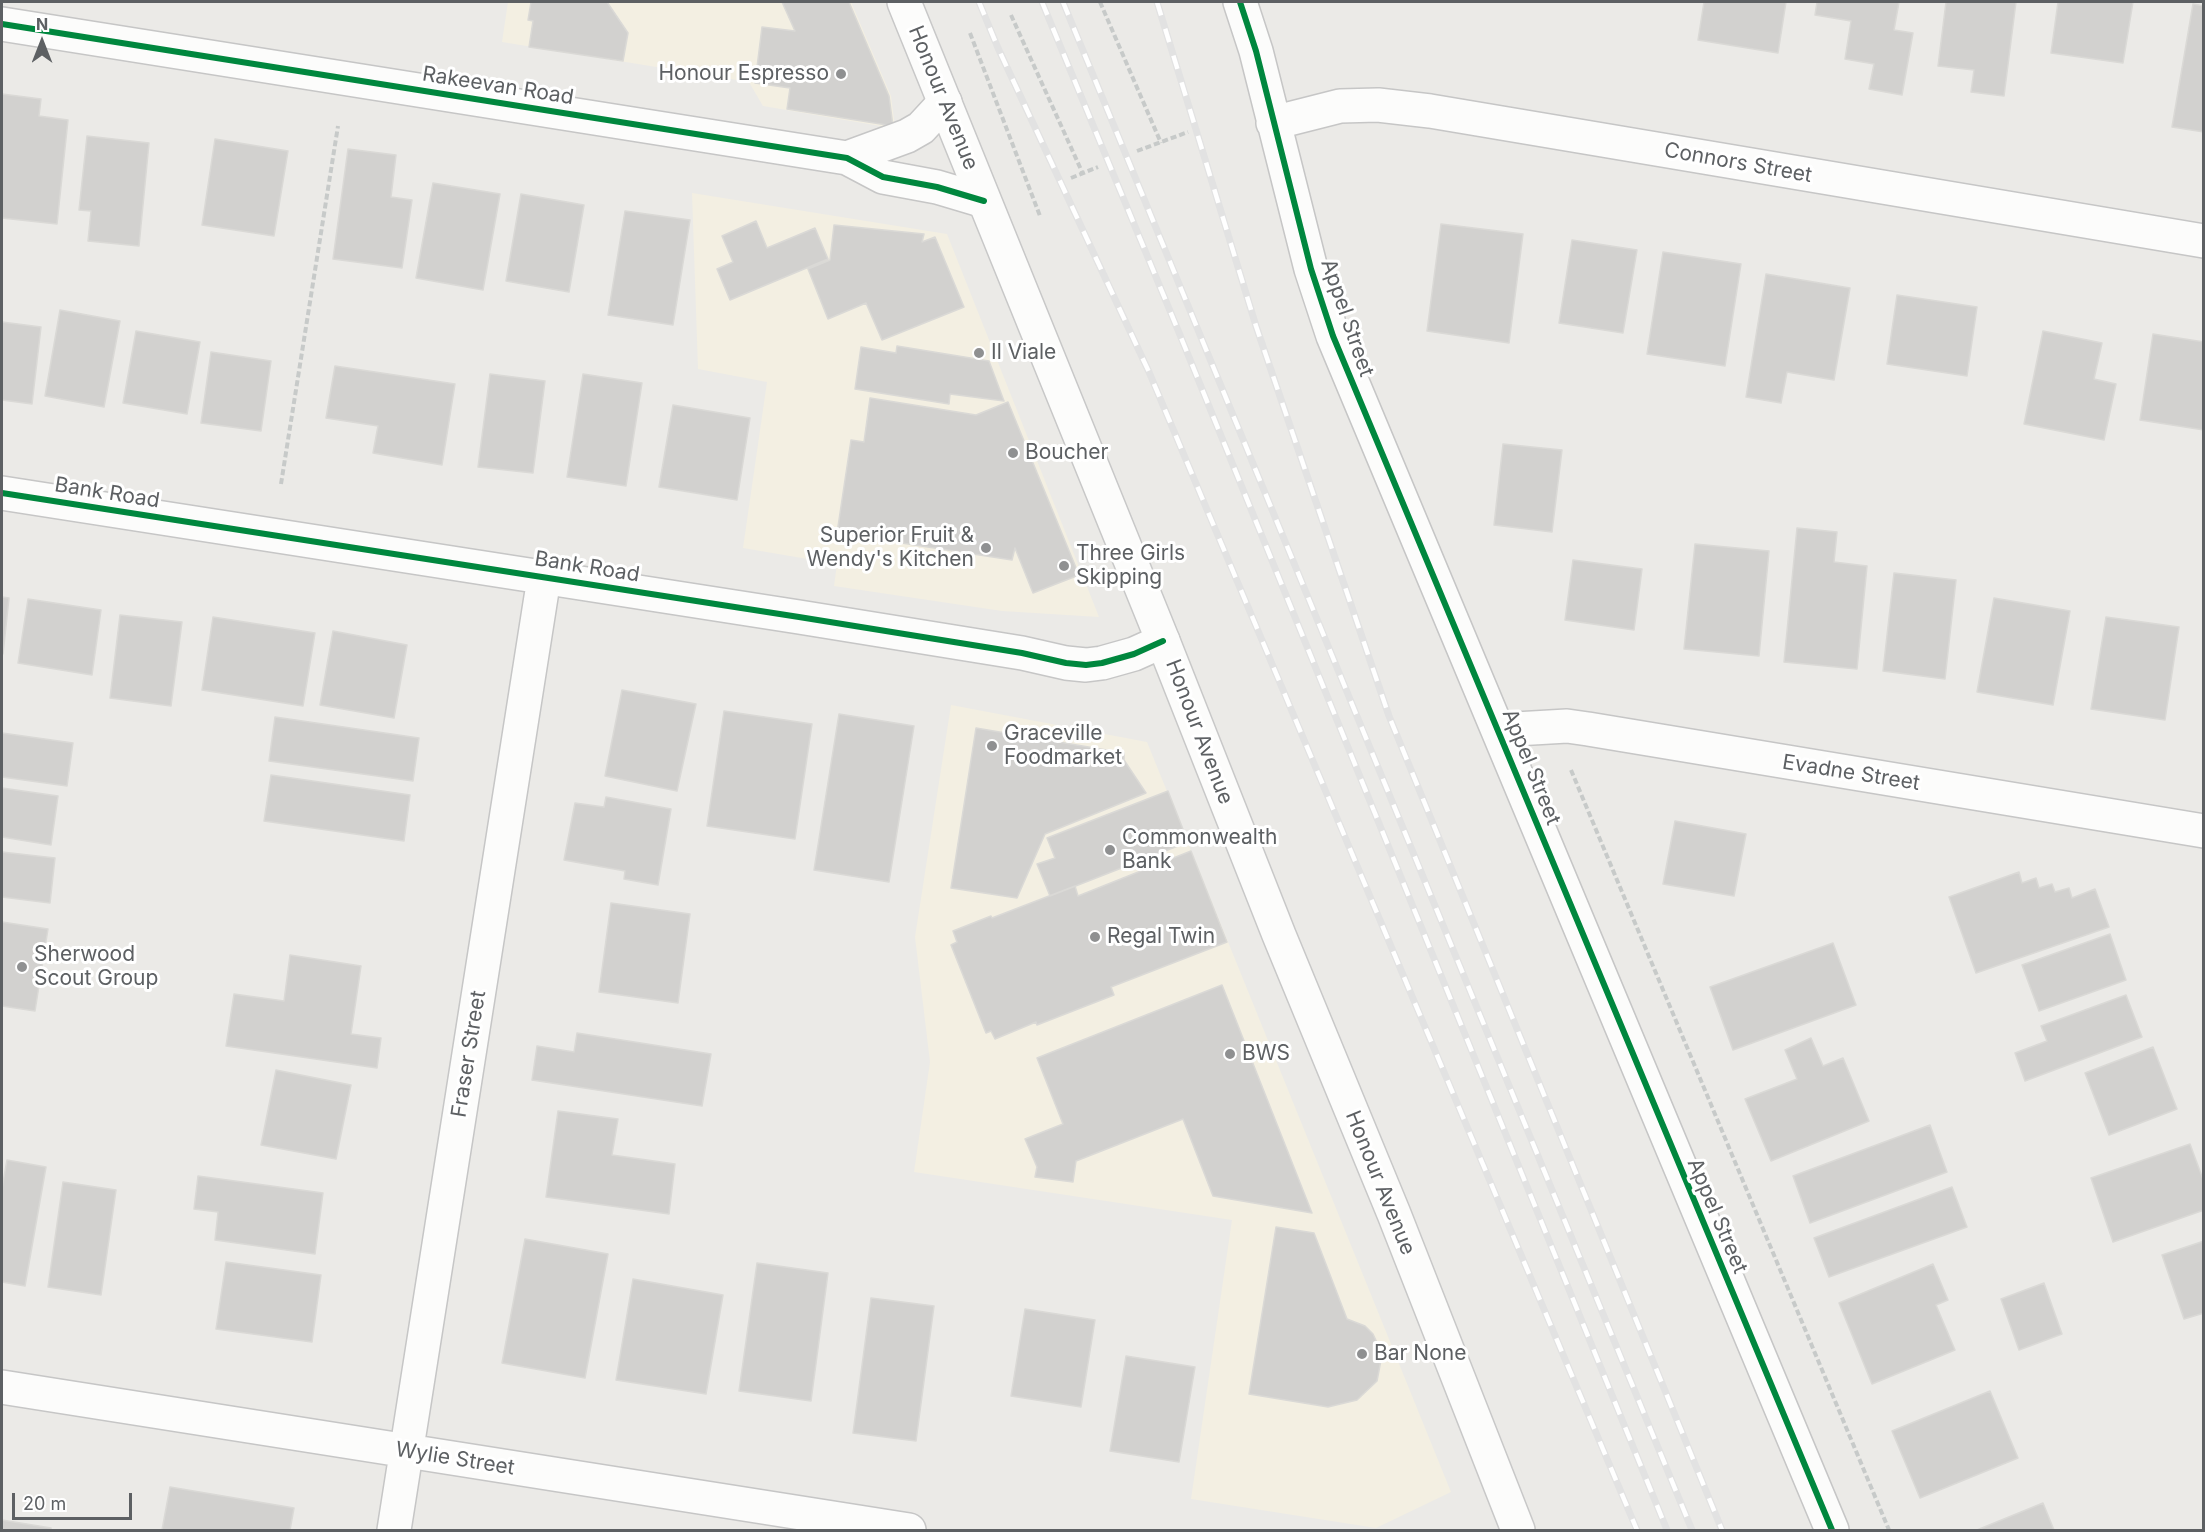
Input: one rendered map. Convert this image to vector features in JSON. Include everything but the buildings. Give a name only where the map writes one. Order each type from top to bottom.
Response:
[{"type":"street","name":"Honour Avenue","points":[[904,2],[1163,641],[1274,924],[1394,1214],[1518,1530]]},
{"type":"street","name":"Appel Street","points":[[1240,2],[1256,51],[1311,269],[1333,336],[1832,1530]]},
{"type":"street","name":"Rakeevan Road","points":[[2,24],[847,158],[883,177],[937,187],[984,201]]},
{"type":"street","name":"Rakeevan Road","points":[[847,158],[907,136],[921,128],[945,102]]},
{"type":"street","name":"Connors Street","points":[[1273,123],[1340,106],[1378,105],[1430,111],[2204,241]]},
{"type":"street","name":"Bank Road","points":[[2,493],[888,631],[1022,653],[1066,663],[1086,665],[1102,663],[1134,654],[1163,641]]},
{"type":"street","name":"Fraser Street","points":[[394,1530],[544,578]]},
{"type":"street","name":"Evadne Street","points":[[1498,730],[1567,726],[1588,729],[2204,831]]},
{"type":"street","name":"Wylie Street","points":[[2,1387],[909,1530]]},
{"type":"path","points":[[1100,2],[1161,143]]},
{"type":"path","points":[[1011,15],[1083,174]]},
{"type":"path","points":[[970,33],[1040,216]]},
{"type":"path","points":[[281,484],[338,126]]},
{"type":"path","points":[[1137,152],[1188,132]]},
{"type":"path","points":[[1071,178],[1098,167]]},
{"type":"path","points":[[1571,770],[1889,1530]]},
{"type":"shaded area","points":[[508,2],[851,2],[891,96],[895,127],[763,106],[749,82],[502,42]]},
{"type":"shaded area","points":[[692,193],[947,234],[1099,617],[1002,611],[834,586],[837,564],[743,548],[767,382],[698,369]]},
{"type":"shaded area","points":[[951,705],[1147,742],[1451,1492],[1376,1528],[1191,1499],[1232,1220],[914,1172],[930,1062],[915,937]]},
{"type":"railway","points":[[979,2],[998,48],[1149,372],[1637,1530]]},
{"type":"railway","points":[[1042,2],[1667,1530]]},
{"type":"railway","points":[[1063,2],[1692,1530]]},
{"type":"railway","points":[[1157,2],[1256,326],[1389,716],[1722,1530]]},
{"type":"cycle path","points":[[1240,2],[1256,51],[1311,269],[1333,336],[1832,1530]]},
{"type":"cycle path","points":[[2,24],[847,158],[883,177],[937,187],[984,201]]},
{"type":"cycle path","points":[[2,493],[799,617],[1022,653],[1066,663],[1086,665],[1102,663],[1134,654],[1163,641]]},
{"type":"place","name":"Honour Espresso","points":[[841,74]]},
{"type":"place","name":"Il Viale","points":[[979,353]]},
{"type":"place","name":"Boucher","points":[[1013,453]]},
{"type":"place","name":"Superior Fruit & Wendy's Kitchen","points":[[986,548]]},
{"type":"place","name":"Three Girls Skipping","points":[[1064,566]]},
{"type":"place","name":"Graceville Foodmarket","points":[[992,746]]},
{"type":"place","name":"Commonwealth Bank","points":[[1110,850]]},
{"type":"place","name":"Regal Twin","points":[[1095,937]]},
{"type":"place","name":"Sherwood Scout Group","points":[[22,967]]},
{"type":"place","name":"BWS","points":[[1230,1054]]},
{"type":"place","name":"Bar None","points":[[1362,1354]]}]
